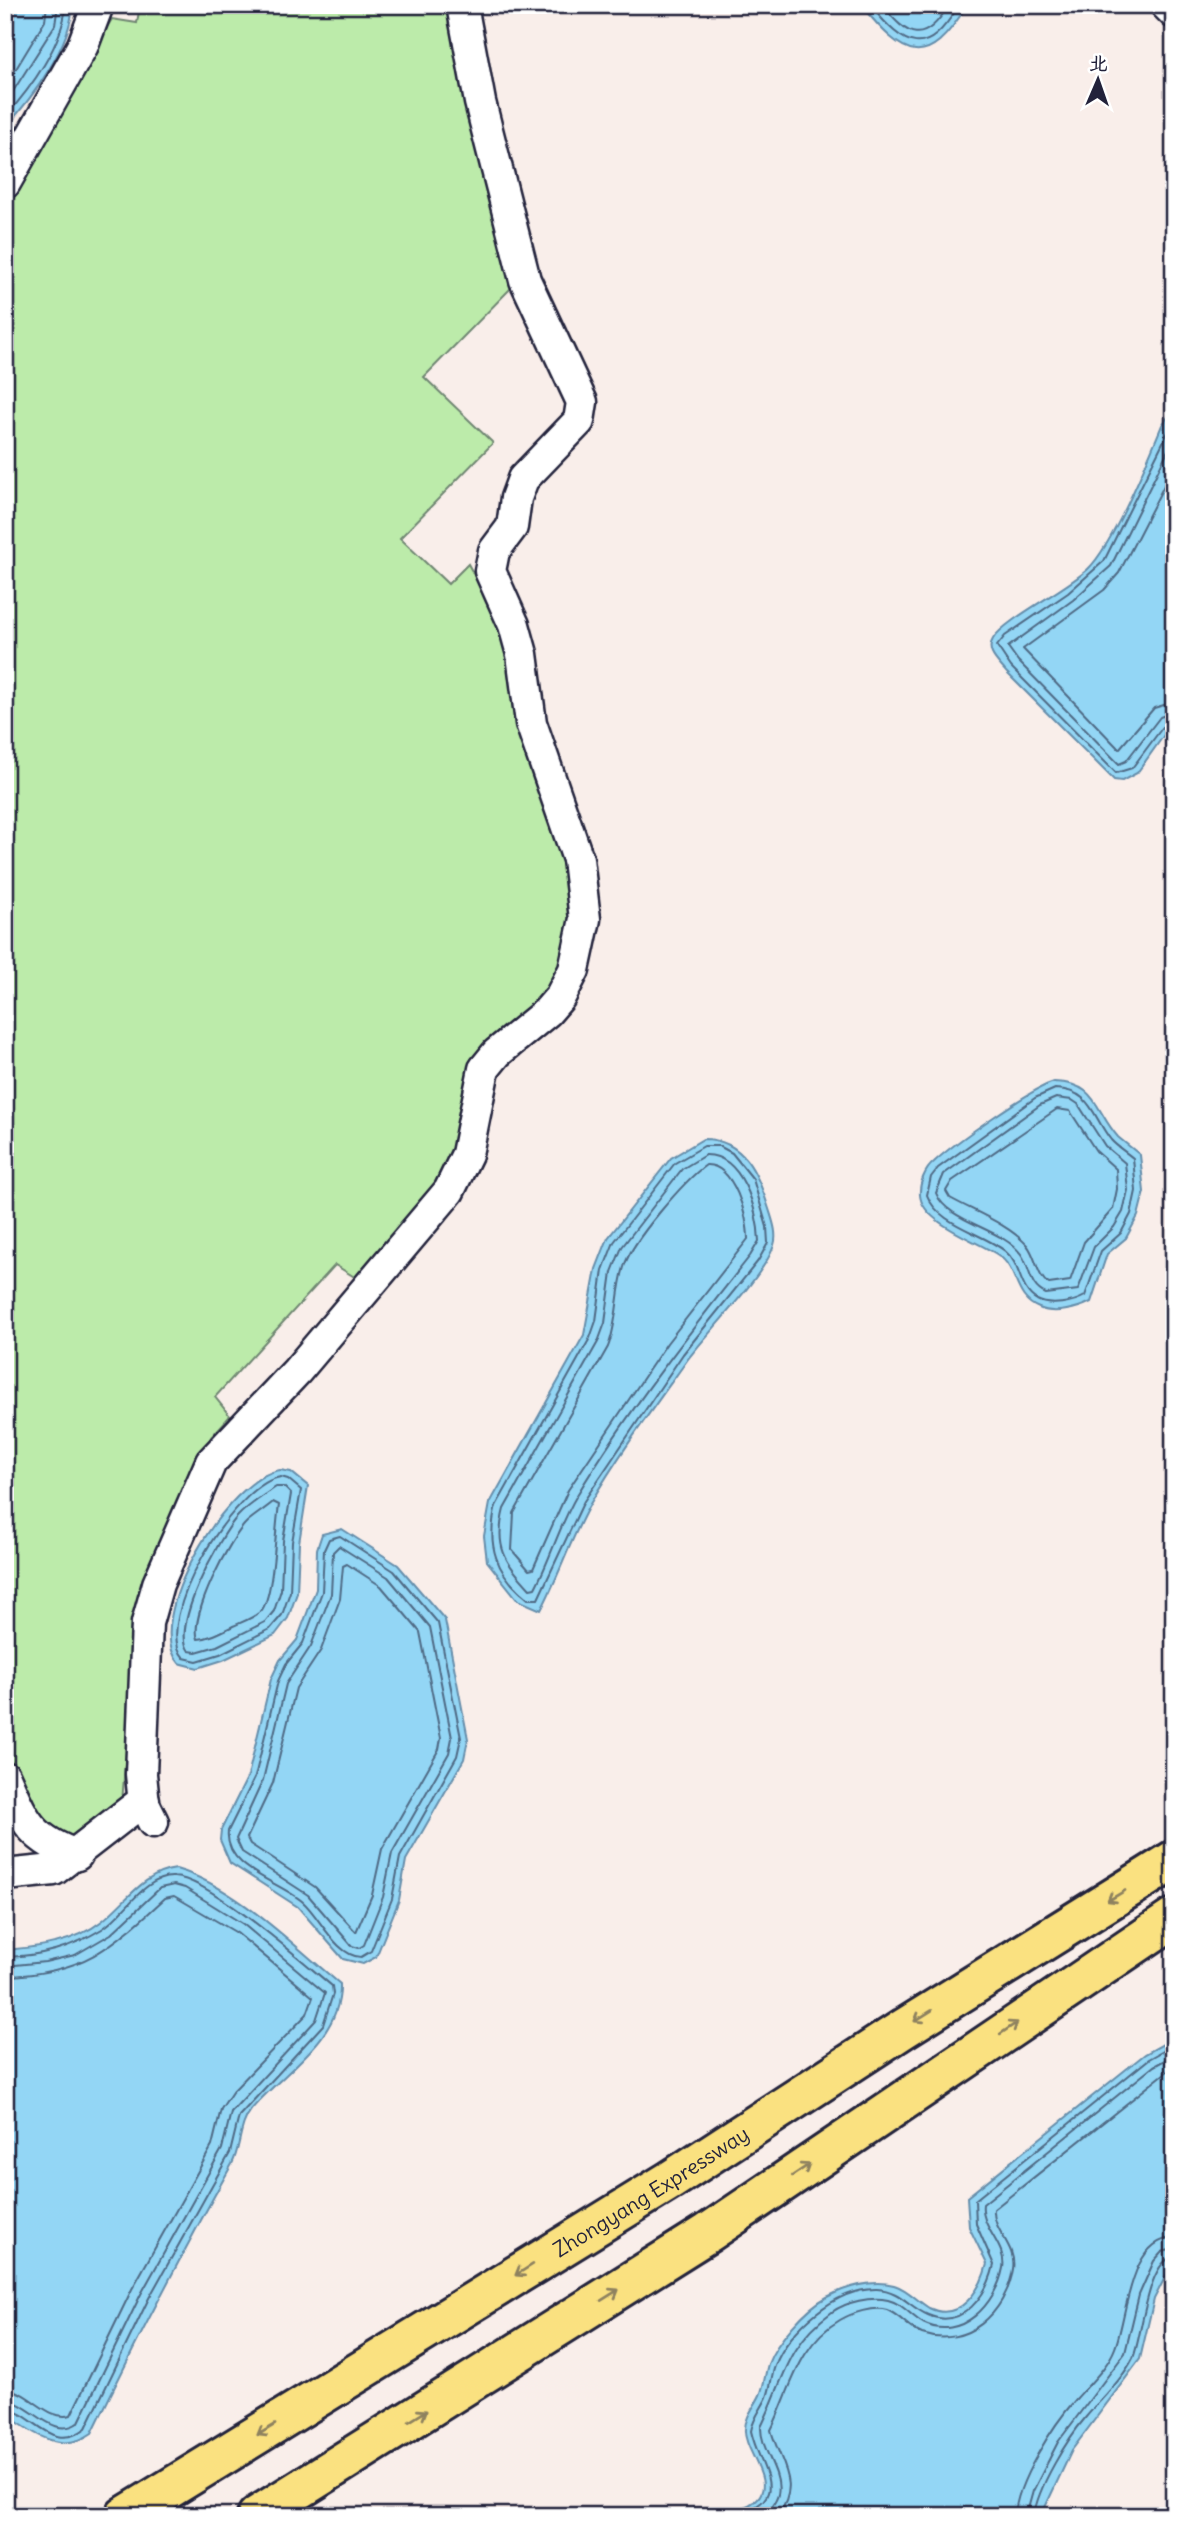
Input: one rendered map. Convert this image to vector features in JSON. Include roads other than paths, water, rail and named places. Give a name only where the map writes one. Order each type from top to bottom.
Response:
[{"type":"highway","name":"Zhongyang Expressway","points":[[125,2516],[671,2180],[903,2029],[1174,1860]]},
{"type":"highway","points":[[257,2516],[708,2233],[1174,1918]]},
{"type":"street","points":[[5,183],[83,45],[98,5]]},
{"type":"street","points":[[5,1875],[54,1870],[148,1811],[141,1774],[146,1623],[158,1584],[211,1462],[298,1371],[449,1191],[467,1154],[484,1069],[497,1053],[560,997],[574,970],[582,941],[585,919],[578,859],[531,723],[522,654],[514,625],[489,571],[494,551],[512,527],[516,498],[523,479],[579,421],[582,401],[525,280],[480,102],[462,5]]},
{"type":"street","points":[[1166,5],[1174,12]]},
{"type":"street","points":[[5,1777],[25,1822],[33,1832],[77,1855]]},
{"type":"water","points":[[5,5],[73,5],[58,54],[38,87],[5,128]]},
{"type":"water","points":[[861,5],[967,5],[940,41],[927,48],[915,50],[890,37]]},
{"type":"water","points":[[1174,409],[1174,721],[1137,773],[1122,781],[1114,780],[1006,672],[991,653],[991,644],[999,631],[1078,577],[1098,557],[1129,501],[1162,425]]},
{"type":"water","points":[[1054,1082],[1079,1087],[1087,1093],[1118,1137],[1140,1155],[1144,1192],[1138,1216],[1126,1238],[1107,1254],[1091,1302],[1058,1311],[1045,1310],[1031,1303],[1020,1291],[1005,1261],[940,1223],[923,1205],[920,1195],[925,1173],[944,1154],[1011,1105]]},
{"type":"water","points":[[703,1139],[729,1145],[739,1152],[754,1171],[775,1231],[774,1245],[760,1272],[688,1359],[612,1468],[583,1517],[541,1610],[518,1600],[487,1561],[484,1536],[490,1503],[584,1335],[596,1269],[608,1238],[671,1158]]},
{"type":"water","points":[[280,1470],[291,1472],[308,1486],[299,1543],[297,1593],[288,1618],[275,1635],[223,1660],[198,1668],[179,1663],[170,1643],[171,1616],[181,1585],[196,1553],[215,1523],[237,1497],[259,1479]]},
{"type":"water","points":[[342,1529],[398,1565],[445,1620],[468,1739],[464,1759],[406,1860],[399,1900],[376,1957],[363,1964],[343,1959],[298,1907],[230,1863],[220,1840],[221,1830],[248,1776],[271,1679],[280,1660],[297,1640],[316,1589],[317,1549],[322,1534]]},
{"type":"water","points":[[176,1869],[220,1889],[283,1935],[340,1984],[338,2004],[321,2038],[247,2116],[232,2164],[125,2365],[92,2433],[80,2440],[58,2442],[36,2434],[5,2414],[5,1950],[44,1945],[80,1934],[102,1921],[145,1882]]},
{"type":"water","points":[[1174,2038],[1174,2260],[1154,2299],[1140,2359],[1072,2450],[1041,2516],[682,2516],[698,2508],[729,2509],[749,2505],[762,2492],[761,2474],[746,2437],[745,2425],[758,2399],[772,2355],[801,2317],[834,2293],[859,2285],[877,2283],[899,2287],[929,2308],[950,2311],[959,2307],[980,2284],[987,2264],[969,2227],[967,2197],[1145,2054]]}]
